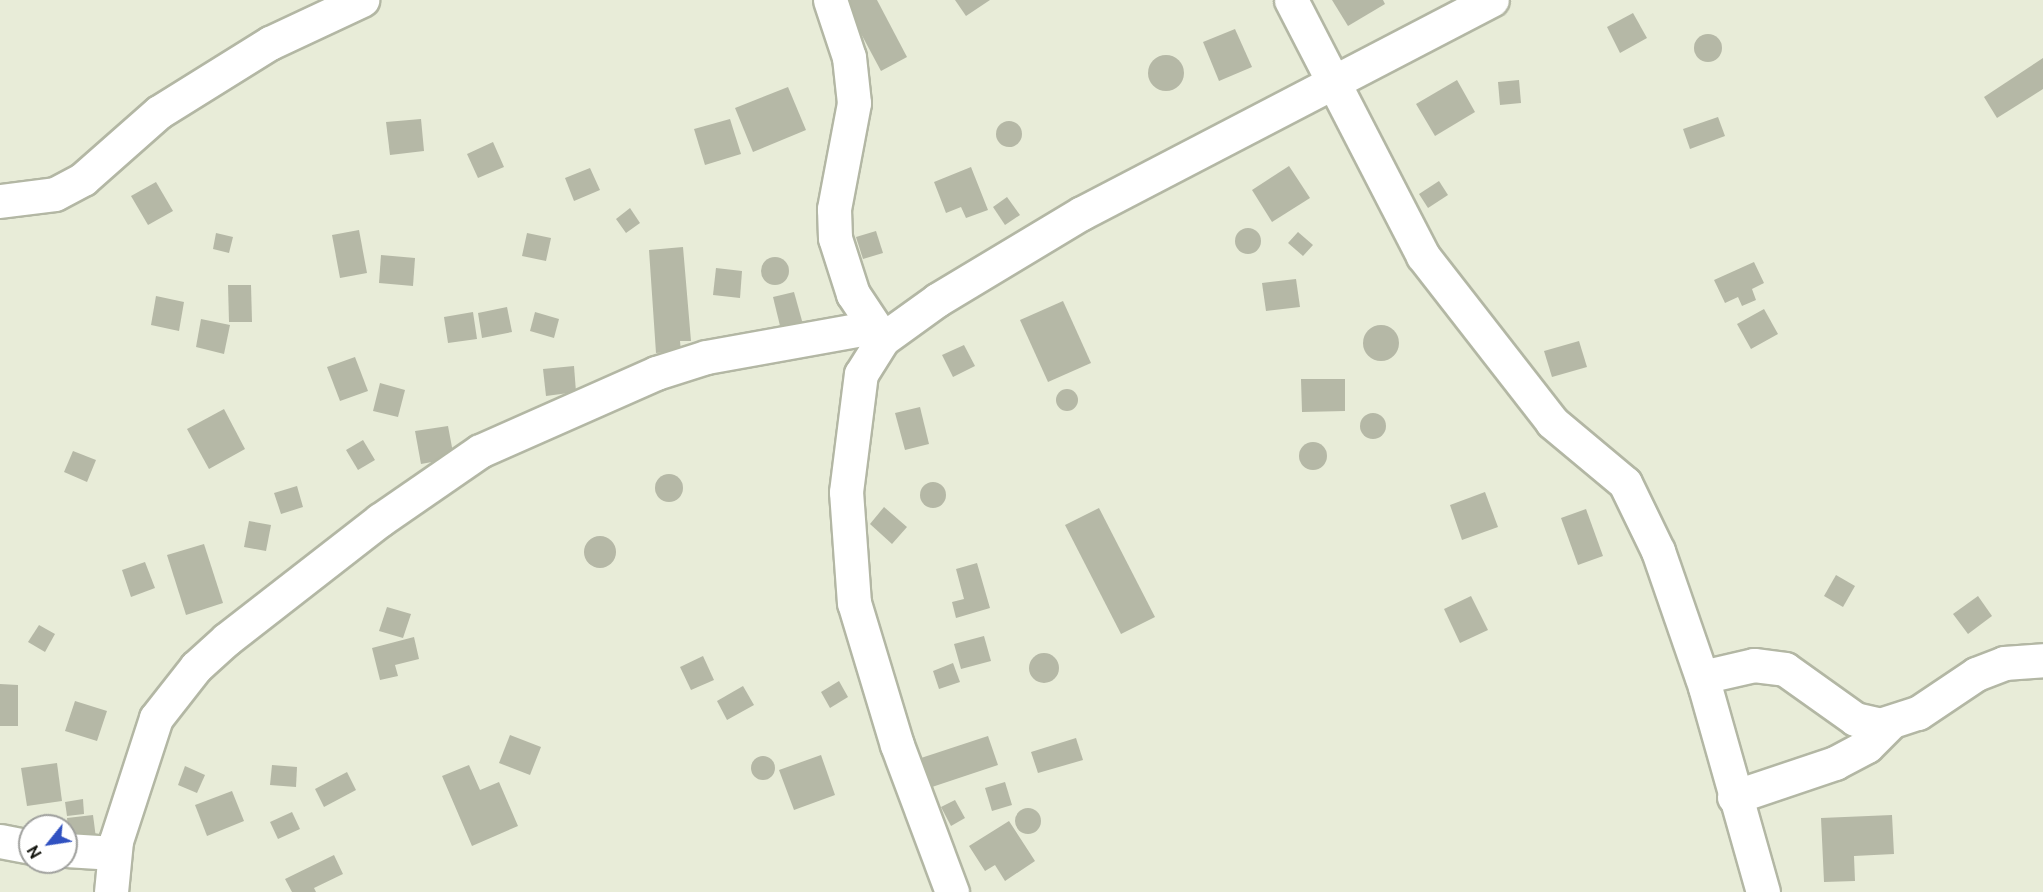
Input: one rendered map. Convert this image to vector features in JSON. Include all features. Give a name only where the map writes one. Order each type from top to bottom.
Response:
[{"type":"street","points":[[0,201],[55,194],[83,179],[159,112],[270,43],[362,0]]},
{"type":"street","points":[[830,0],[849,57],[854,104],[834,209],[835,238],[854,294],[878,333]]},
{"type":"street","points":[[1291,0],[1423,256],[1552,422],[1625,483],[1658,551],[1702,676],[1762,892]]},
{"type":"street","points":[[111,892],[114,854],[156,718],[196,667],[380,520],[480,451],[656,373],[706,357],[878,333],[1082,213],[1332,79],[1492,0]]},
{"type":"street","points":[[878,333],[861,374],[850,439],[846,548],[854,603],[897,745],[952,892]]},
{"type":"street","points":[[1734,797],[1835,763],[1868,746],[1889,724],[1976,674],[2004,663],[2043,660]]},
{"type":"street","points":[[1702,676],[1754,665],[1785,669],[1855,718],[1889,724]]},
{"type":"street","points":[[0,841],[18,845]]},
{"type":"street","points":[[78,851],[114,854]]},
{"type":"building","points":[[843,0],[877,0],[907,57],[881,71]]},
{"type":"building","points":[[955,0],[990,0],[966,16]]},
{"type":"building","points":[[1332,0],[1383,0],[1385,4],[1348,26]]},
{"type":"building","points":[[1633,13],[1647,38],[1620,53],[1607,27]]},
{"type":"building","points":[[1235,29],[1252,67],[1219,81],[1203,42]]},
{"type":"building","points":[[1708,34],[1718,38],[1722,48],[1718,58],[1708,62],[1698,58],[1694,48],[1698,38]]},
{"type":"building","points":[[1166,55],[1179,60],[1184,73],[1179,86],[1166,91],[1153,86],[1148,73],[1153,60]]},
{"type":"building","points":[[2043,58],[2043,89],[1997,118],[1984,97]]},
{"type":"building","points":[[1457,80],[1475,112],[1435,136],[1416,104]]},
{"type":"building","points":[[1519,80],[1521,103],[1500,105],[1498,82]]},
{"type":"building","points":[[788,87],[806,130],[753,152],[735,108]]},
{"type":"building","points":[[1718,117],[1725,136],[1690,149],[1683,129]]},
{"type":"building","points":[[421,119],[424,151],[390,155],[386,122]]},
{"type":"building","points":[[730,119],[741,154],[705,165],[694,129]]},
{"type":"building","points":[[1009,121],[1018,125],[1022,134],[1018,143],[1009,147],[1000,143],[996,134],[1000,125]]},
{"type":"building","points":[[493,142],[504,167],[478,178],[467,154]]},
{"type":"building","points":[[1289,166],[1310,198],[1272,222],[1252,190]]},
{"type":"building","points":[[971,167],[988,210],[966,218],[961,207],[946,213],[934,182]]},
{"type":"building","points":[[590,168],[600,190],[574,201],[565,178]]},
{"type":"building","points":[[1439,181],[1448,195],[1428,208],[1419,194]]},
{"type":"building","points":[[156,182],[173,211],[148,225],[131,196]]},
{"type":"building","points":[[1007,197],[1020,215],[1005,225],[993,207]]},
{"type":"building","points":[[630,208],[640,223],[626,233],[616,219]]},
{"type":"building","points":[[1248,228],[1257,232],[1261,241],[1257,250],[1248,254],[1239,250],[1235,241],[1239,232]]},
{"type":"building","points":[[359,230],[367,273],[340,278],[332,235]]},
{"type":"building","points":[[876,231],[883,253],[863,259],[856,237]]},
{"type":"building","points":[[1298,232],[1313,245],[1303,256],[1288,243]]},
{"type":"building","points":[[216,233],[233,237],[229,253],[213,249]]},
{"type":"building","points":[[527,233],[551,238],[546,261],[522,256]]},
{"type":"building","points":[[683,247],[691,341],[680,341],[681,351],[656,353],[649,250]]},
{"type":"building","points":[[381,255],[415,258],[413,286],[379,283]]},
{"type":"building","points":[[775,257],[785,261],[789,271],[785,281],[775,285],[765,281],[761,271],[765,261]]},
{"type":"building","points":[[1754,262],[1764,283],[1752,289],[1756,300],[1742,306],[1738,297],[1725,303],[1714,280]]},
{"type":"building","points":[[716,268],[742,271],[740,298],[713,295]]},
{"type":"building","points":[[1296,279],[1300,307],[1266,311],[1262,283]]},
{"type":"building","points":[[228,285],[251,285],[252,322],[229,322]]},
{"type":"building","points":[[794,292],[804,328],[782,334],[773,297]]},
{"type":"building","points":[[156,296],[184,302],[179,331],[151,325]]},
{"type":"building","points":[[1063,301],[1091,363],[1048,382],[1020,320]]},
{"type":"building","points":[[507,307],[512,332],[482,338],[478,313]]},
{"type":"building","points":[[1764,309],[1778,334],[1751,349],[1737,324]]},
{"type":"building","points":[[473,312],[477,339],[448,343],[444,317]]},
{"type":"building","points":[[535,312],[559,319],[554,338],[530,331]]},
{"type":"building","points":[[201,319],[230,325],[224,354],[196,347]]},
{"type":"building","points":[[1381,325],[1394,330],[1399,343],[1394,356],[1381,361],[1368,356],[1363,343],[1368,330]]},
{"type":"building","points":[[1579,341],[1587,367],[1552,377],[1544,351]]},
{"type":"building","points":[[964,345],[975,366],[953,377],[942,355]]},
{"type":"building","points":[[355,357],[368,391],[340,401],[327,367]]},
{"type":"building","points":[[574,366],[576,392],[546,396],[543,369]]},
{"type":"building","points":[[1301,379],[1345,379],[1345,411],[1302,412]]},
{"type":"building","points":[[380,383],[405,390],[398,417],[373,411]]},
{"type":"building","points":[[1067,389],[1075,392],[1078,400],[1075,408],[1067,411],[1059,408],[1056,400],[1059,392]]},
{"type":"building","points":[[920,407],[929,444],[905,450],[895,413]]},
{"type":"building","points":[[224,409],[245,449],[209,469],[187,429]]},
{"type":"building","points":[[1373,413],[1383,416],[1386,426],[1383,436],[1373,439],[1363,436],[1360,426],[1363,416]]},
{"type":"building","points":[[448,426],[454,458],[421,464],[415,431]]},
{"type":"building","points":[[363,440],[375,460],[358,470],[346,450]]},
{"type":"building","points":[[1313,442],[1323,446],[1327,456],[1323,466],[1313,470],[1303,466],[1299,456],[1303,446]]},
{"type":"building","points":[[73,451],[96,460],[87,482],[64,472]]},
{"type":"building","points":[[669,474],[679,478],[683,488],[679,498],[669,502],[659,498],[655,488],[659,478]]},
{"type":"building","points":[[933,482],[942,486],[946,495],[942,504],[933,508],[924,504],[920,495],[924,486]]},
{"type":"building","points":[[297,486],[303,507],[281,514],[274,493]]},
{"type":"building","points":[[1485,492],[1498,527],[1462,540],[1450,505]]},
{"type":"building","points":[[884,507],[907,527],[892,544],[870,524]]},
{"type":"building","points":[[1099,508],[1155,617],[1121,634],[1065,525]]},
{"type":"building","points":[[1586,509],[1603,556],[1578,565],[1561,518]]},
{"type":"building","points":[[249,521],[271,525],[266,551],[244,547]]},
{"type":"building","points":[[600,536],[611,541],[616,552],[611,563],[600,568],[589,563],[584,552],[589,541]]},
{"type":"building","points":[[204,544],[223,603],[186,615],[167,555]]},
{"type":"building","points":[[145,562],[155,588],[131,597],[122,570]]},
{"type":"building","points":[[977,563],[990,608],[956,618],[952,602],[964,599],[956,569]]},
{"type":"building","points":[[1836,575],[1855,586],[1843,607],[1824,596]]},
{"type":"building","points":[[1471,596],[1488,630],[1460,643],[1444,609]]},
{"type":"building","points":[[1978,596],[1992,616],[1968,634],[1953,614]]},
{"type":"building","points":[[387,607],[411,614],[403,638],[379,631]]},
{"type":"building","points":[[39,625],[55,634],[45,652],[28,642]]},
{"type":"building","points":[[984,636],[991,661],[961,669],[954,644]]},
{"type":"building","points":[[414,637],[419,659],[395,665],[398,676],[380,680],[372,648]]},
{"type":"building","points":[[1044,653],[1054,658],[1059,668],[1054,678],[1044,683],[1034,678],[1029,668],[1034,658]]},
{"type":"building","points":[[703,656],[714,680],[691,690],[680,667]]},
{"type":"building","points":[[953,663],[960,682],[939,689],[933,671]]},
{"type":"building","points":[[839,681],[848,697],[830,708],[821,692]]},
{"type":"building","points":[[0,684],[18,685],[18,726],[0,726]]},
{"type":"building","points":[[743,686],[754,705],[727,720],[717,701]]},
{"type":"building","points":[[75,701],[107,711],[97,741],[65,731]]},
{"type":"building","points":[[510,735],[541,747],[530,775],[499,763]]},
{"type":"building","points":[[988,736],[998,765],[932,787],[921,758]]},
{"type":"building","points":[[1076,738],[1083,760],[1038,773],[1031,752]]},
{"type":"building","points":[[821,755],[835,795],[794,810],[779,770]]},
{"type":"building","points":[[763,756],[768,757],[774,763],[774,773],[768,779],[763,780],[758,779],[752,773],[751,768],[752,763],[758,757]]},
{"type":"building","points":[[57,763],[62,801],[27,806],[21,768]]},
{"type":"building","points":[[272,765],[297,767],[296,787],[270,785]]},
{"type":"building","points":[[469,765],[480,790],[499,782],[518,826],[472,846],[442,776]]},
{"type":"building","points":[[185,766],[205,775],[197,793],[178,785]]},
{"type":"building","points":[[347,772],[356,790],[324,807],[315,789]]},
{"type":"building","points":[[1005,782],[1012,805],[992,811],[985,788]]},
{"type":"building","points":[[232,791],[244,821],[207,836],[195,805]]},
{"type":"building","points":[[83,799],[84,814],[67,814],[65,802]]},
{"type":"building","points":[[955,800],[965,818],[951,826],[941,807]]},
{"type":"building","points":[[1028,808],[1037,812],[1041,821],[1037,830],[1028,834],[1019,830],[1015,821],[1019,812]]},
{"type":"building","points":[[292,812],[300,829],[278,839],[270,822]]},
{"type":"building","points":[[93,815],[96,838],[78,840],[78,817]]},
{"type":"building","points":[[1892,815],[1894,854],[1854,856],[1855,881],[1824,882],[1821,818]]},
{"type":"building","points":[[1009,821],[1035,861],[1005,881],[995,865],[985,871],[969,846]]},
{"type":"building","points":[[334,855],[343,874],[314,888],[316,892],[292,892],[285,879]]}]
